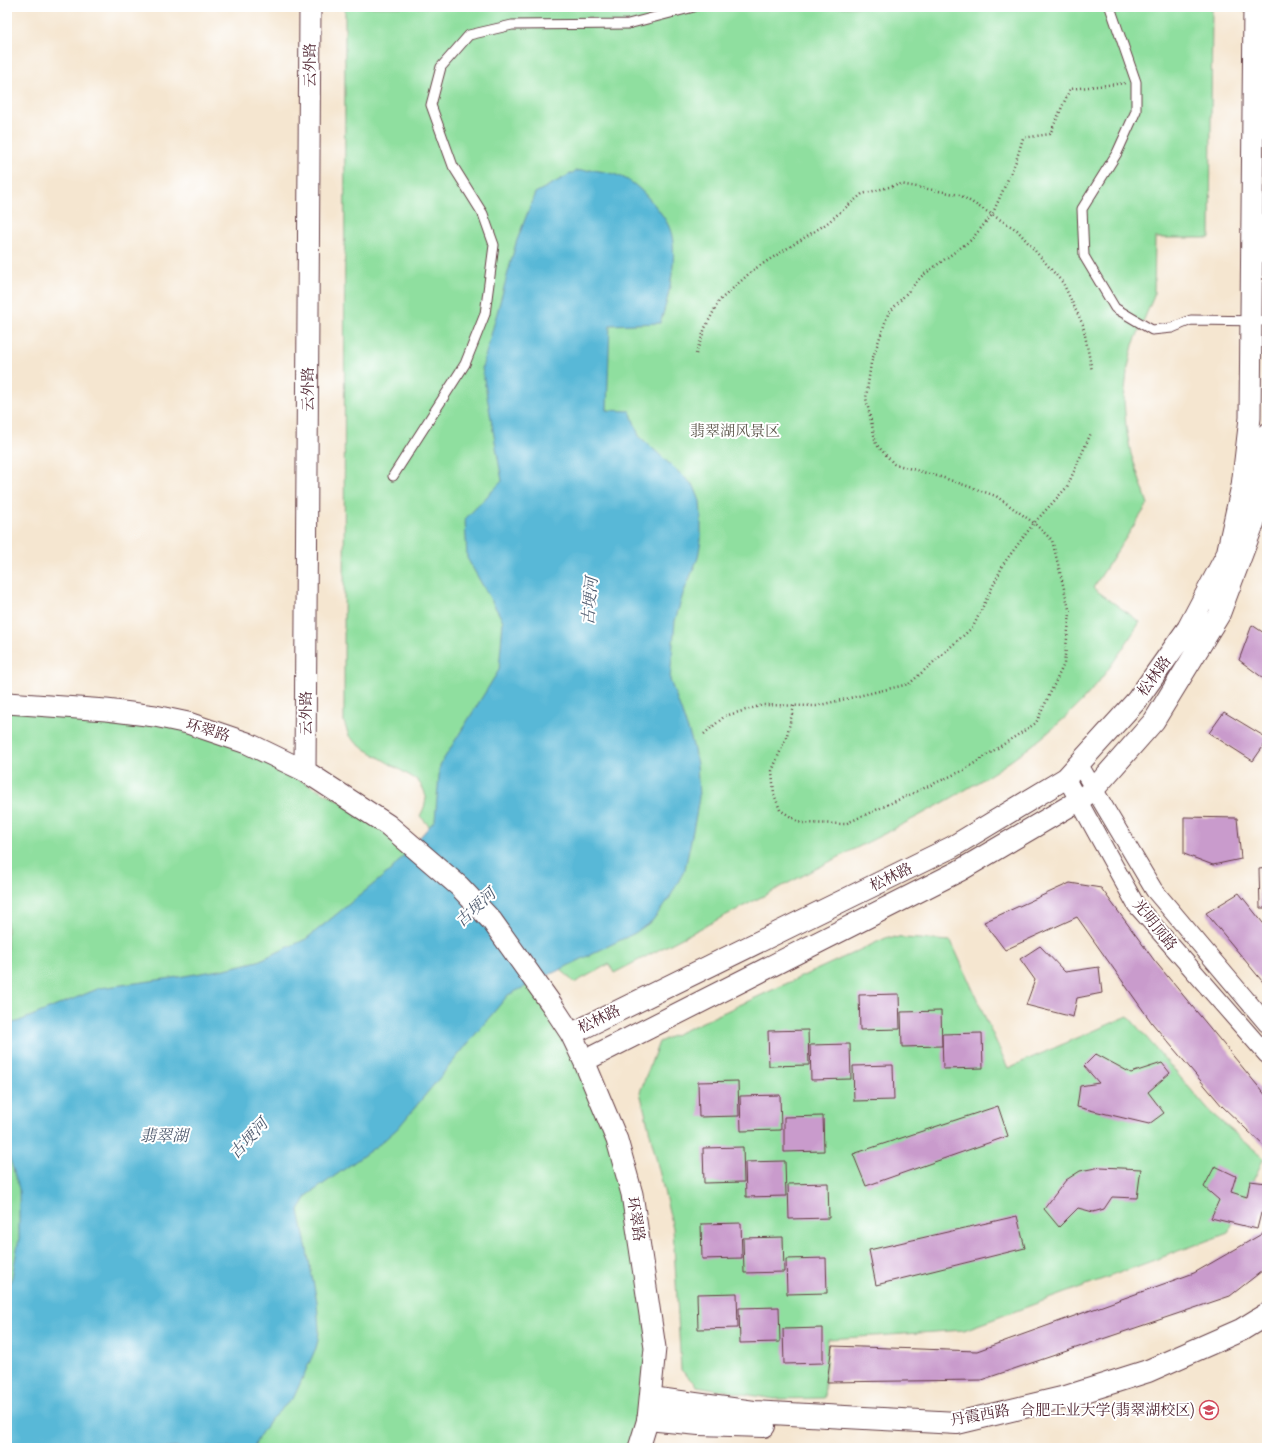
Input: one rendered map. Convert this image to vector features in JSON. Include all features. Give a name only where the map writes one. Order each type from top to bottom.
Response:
[{"type":"main road","name":"丹霞西路","points":[[649,1409],[754,1412],[957,1423],[1066,1397],[1148,1371],[1241,1330],[1267,1314]]},
{"type":"main road","name":"丹霞西路","points":[[649,1409],[699,1424],[968,1432],[1077,1405],[1165,1377],[1267,1331]]},
{"type":"street","name":"云外路","points":[[305,771],[310,7]]},
{"type":"street","name":"松林路","points":[[570,1034],[952,847],[1072,771],[1137,700],[1183,635],[1227,554],[1242,486],[1250,418],[1259,321],[1254,7]]},
{"type":"street","name":"松林路","points":[[584,1061],[959,871],[1086,795],[1154,721],[1219,615],[1261,522],[1267,434]]},
{"type":"street","name":"环翠路","points":[[7,703],[106,710],[155,716],[196,726],[247,743],[305,771],[388,825],[459,886],[492,921],[552,1005],[570,1034],[584,1061],[617,1140],[632,1194],[655,1348],[649,1409],[639,1448]]},
{"type":"street","name":"光明顶路","points":[[1072,771],[1086,795],[1154,890],[1267,1024]]},
{"type":"street","name":"光明顶路","points":[[1086,795],[1136,905],[1267,1056]]},
{"type":"lane","points":[[394,476],[465,364],[485,314],[494,245],[483,214],[452,166],[431,105],[441,68],[469,35],[512,25],[628,24],[694,7]]},
{"type":"lane","points":[[1110,7],[1136,82],[1136,111],[1117,153],[1082,209],[1084,256],[1115,308],[1152,330],[1172,328],[1191,320],[1259,321]]},
{"type":"path","points":[[794,706],[787,735],[772,771],[773,787],[780,810],[802,823],[845,824],[964,770],[1036,723],[1064,664],[1070,613],[1052,540],[1034,524],[996,496],[944,478],[894,464],[876,444],[866,398],[871,364],[888,314],[922,276],[971,240],[992,214],[1016,161],[1023,138],[1050,134],[1070,89],[1136,82]]},
{"type":"path","points":[[696,354],[705,328],[719,301],[753,270],[826,224],[862,194],[901,184],[960,195],[1017,230],[1063,283],[1083,325],[1092,370]]},
{"type":"path","points":[[704,734],[725,716],[763,705],[816,706],[909,684],[974,627],[1004,563],[1034,524],[1067,487],[1091,433]]},
{"type":"green space","name":"翡翠湖风景区","points":[[345,7],[1212,7],[1210,238],[1155,238],[1154,296],[1133,345],[1127,372],[1124,400],[1126,427],[1131,454],[1148,504],[1093,588],[1140,622],[1105,674],[1081,702],[1026,750],[996,771],[933,808],[614,973],[609,964],[574,983],[420,816],[426,797],[417,780],[360,746],[349,736],[344,722]]},
{"type":"green space","points":[[7,703],[188,723],[388,825],[552,1005],[617,1140],[655,1348],[639,1448],[7,1448]]},
{"type":"green space","points":[[888,937],[951,941],[1008,1068],[1128,1016],[1210,1112],[1264,1158],[1228,1233],[964,1330],[828,1339],[824,1398],[774,1399],[697,1386],[681,1370],[673,1228],[640,1092],[659,1042]]},
{"type":"water","name":"翡翠湖","points":[[593,170],[619,176],[638,187],[664,218],[673,239],[674,250],[672,276],[667,302],[660,323],[610,325],[607,410],[630,411],[639,436],[694,486],[700,501],[701,540],[698,558],[683,594],[675,621],[670,680],[692,741],[697,764],[699,797],[685,869],[669,899],[652,921],[635,933],[508,995],[398,1128],[381,1143],[308,1195],[299,1210],[317,1301],[319,1330],[318,1340],[316,1348],[294,1397],[270,1420],[258,1438],[254,1448],[7,1448],[7,1290],[12,1277],[19,1238],[19,1189],[7,1149],[7,1024],[17,1022],[100,988],[225,969],[258,961],[306,939],[391,870],[435,820],[440,765],[499,670],[503,621],[467,558],[465,519],[502,481],[482,368],[516,243],[535,193],[576,171]]},
{"type":"building","points":[[1252,625],[1267,635],[1267,681],[1239,660]]},
{"type":"building","points":[[1224,712],[1267,738],[1267,741],[1253,761],[1209,733]]},
{"type":"building","points":[[1184,817],[1237,818],[1241,859],[1213,865],[1184,854]]},
{"type":"building","points":[[1267,868],[1267,908],[1260,908],[1259,869]]},
{"type":"building","points":[[1070,883],[1101,888],[1154,960],[1267,1097],[1267,1149],[1222,1106],[1152,1023],[1077,917],[1005,950],[984,922]]},
{"type":"building","points":[[1239,893],[1267,928],[1267,987],[1206,913]]},
{"type":"building","points":[[1040,946],[1065,972],[1099,967],[1102,993],[1077,998],[1073,1017],[1026,1005],[1035,980],[1020,959]]},
{"type":"building","points":[[899,994],[900,1029],[860,1030],[859,995]]},
{"type":"building","points":[[941,1011],[942,1046],[902,1047],[901,1012]]},
{"type":"building","points":[[808,1030],[809,1065],[769,1066],[768,1031]]},
{"type":"building","points":[[982,1033],[983,1068],[943,1069],[942,1034]]},
{"type":"building","points":[[850,1044],[851,1079],[811,1080],[810,1045]]},
{"type":"building","points":[[1096,1054],[1131,1073],[1162,1063],[1170,1073],[1148,1092],[1164,1113],[1149,1124],[1077,1107],[1080,1086],[1099,1083],[1084,1066]]},
{"type":"building","points":[[893,1065],[894,1100],[854,1101],[853,1066]]},
{"type":"building","points":[[738,1081],[739,1116],[699,1117],[698,1082]]},
{"type":"building","points":[[780,1095],[781,1130],[741,1131],[740,1096]]},
{"type":"building","points":[[998,1106],[1008,1136],[866,1186],[853,1154]]},
{"type":"building","points":[[823,1116],[824,1151],[784,1152],[784,1117]]},
{"type":"building","points":[[743,1147],[744,1182],[704,1183],[703,1148]]},
{"type":"building","points":[[785,1161],[786,1196],[746,1197],[745,1162]]},
{"type":"building","points":[[1215,1166],[1236,1176],[1231,1192],[1247,1197],[1250,1181],[1267,1183],[1267,1210],[1261,1213],[1257,1229],[1211,1218],[1219,1200],[1204,1187]]},
{"type":"building","points":[[1101,1167],[1141,1169],[1137,1198],[1112,1197],[1104,1209],[1093,1212],[1078,1208],[1059,1227],[1044,1209],[1066,1180],[1080,1171]]},
{"type":"building","points":[[828,1183],[829,1218],[789,1219],[788,1184]]},
{"type":"building","points":[[1017,1216],[1025,1248],[876,1285],[869,1250]]},
{"type":"building","points":[[741,1223],[742,1258],[702,1259],[701,1224]]},
{"type":"building","points":[[1267,1231],[1267,1267],[1230,1296],[981,1380],[827,1382],[832,1346],[977,1351],[1194,1273]]},
{"type":"building","points":[[783,1237],[784,1272],[744,1273],[743,1238]]},
{"type":"building","points":[[826,1258],[827,1293],[787,1294],[786,1259]]},
{"type":"building","points":[[737,1293],[738,1328],[698,1329],[697,1294]]},
{"type":"building","points":[[779,1307],[780,1342],[740,1343],[739,1308]]},
{"type":"building","points":[[823,1328],[823,1363],[784,1364],[783,1329]]},
{"type":"place","name":"合肥工业大学(翡翠湖校区)","points":[[1209,1410]]},
{"type":"water label","name":"古埂河","points":[[589,601]]},
{"type":"water label","name":"古埂河","points":[[475,907]]},
{"type":"water label","name":"古埂河","points":[[248,1138]]}]
